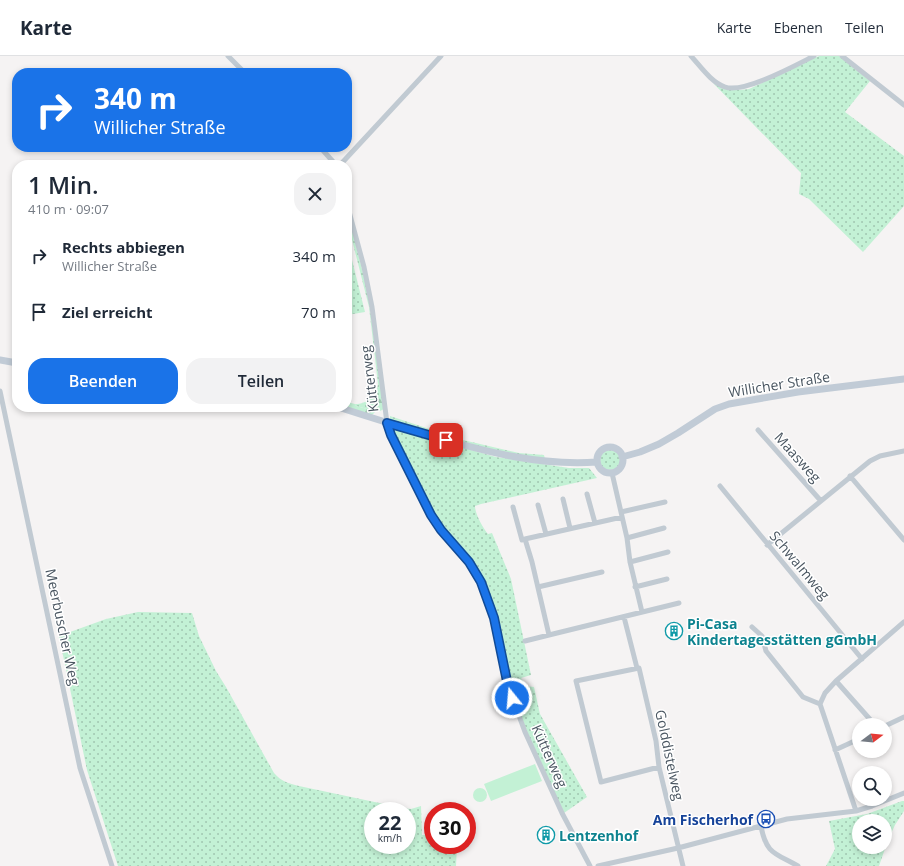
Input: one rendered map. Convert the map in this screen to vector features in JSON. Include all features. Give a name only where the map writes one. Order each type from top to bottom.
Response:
[{"type":"street","points":[[228,56],[240,68]]},
{"type":"street","points":[[345,160],[441,56]]},
{"type":"street","points":[[691,56],[715,81],[725,87],[734,88],[748,86],[814,56]]},
{"type":"street","points":[[845,57],[904,105]]},
{"type":"street","points":[[324,152],[332,160]]},
{"type":"street","name":"Kütterweg","points":[[352,223],[364,267],[372,306],[387,423],[391,435],[431,515],[441,530],[469,562],[481,582],[494,618],[508,686],[523,725],[562,813],[590,866]]},
{"type":"street","points":[[0,360],[12,362]]},
{"type":"street","name":"Willicher Straße","points":[[622,457],[640,452],[659,444],[715,408],[729,404],[798,392],[904,379]]},
{"type":"street","name":"Meerbuscher Weg","points":[[0,390],[80,768],[112,866]]},
{"type":"street","points":[[352,412],[496,454],[557,462],[597,462]]},
{"type":"street","name":"Maasweg","points":[[758,430],[821,501]]},
{"type":"street","points":[[606,448],[615,448],[622,457],[620,467],[612,472],[602,470],[597,462],[600,452],[606,448]]},
{"type":"street","name":"Maasweg","points":[[767,545],[870,461],[880,456],[904,451]]},
{"type":"street","points":[[612,472],[627,538],[635,586],[642,612]]},
{"type":"street","points":[[850,476],[904,540]]},
{"type":"street","name":"Schwalmweg","points":[[720,486],[767,545],[862,658]]},
{"type":"street","points":[[587,494],[595,523]]},
{"type":"street","points":[[563,499],[570,528]]},
{"type":"street","points":[[513,507],[522,540],[595,523],[665,502]]},
{"type":"street","points":[[538,505],[546,534]]},
{"type":"street","points":[[627,538],[664,528]]},
{"type":"street","points":[[525,539],[549,635]]},
{"type":"street","points":[[630,562],[668,552]]},
{"type":"street","points":[[538,587],[602,572]]},
{"type":"street","points":[[635,586],[667,579]]},
{"type":"street","points":[[525,641],[679,604]]},
{"type":"street","name":"Golddistelweg","points":[[624,617],[656,741],[659,767],[683,866]]},
{"type":"street","points":[[856,810],[820,704],[825,692],[836,681],[904,622]]},
{"type":"street","points":[[752,627],[762,636],[766,651],[803,697],[820,704]]},
{"type":"street","points":[[638,668],[576,681],[601,782],[659,767]]},
{"type":"street","points":[[836,681],[869,718]]},
{"type":"street","points":[[892,723],[904,717]]},
{"type":"street","points":[[835,750],[852,742]]},
{"type":"street","points":[[598,866],[678,848],[787,819],[856,810],[872,806],[904,792]]},
{"type":"street","points":[[761,826],[764,840],[769,850],[798,866]]},
{"type":"green space","points":[[819,56],[839,56],[870,81],[845,112],[904,156],[904,206],[863,252],[809,199],[799,194],[801,173],[713,83],[730,90],[749,89]]},
{"type":"green space","points":[[352,229],[367,289],[383,398],[378,406],[371,410],[356,406],[355,404],[364,403],[371,398],[376,392],[378,384],[369,307],[352,240]]},
{"type":"green space","points":[[352,260],[365,312],[352,314]]},
{"type":"green space","points":[[383,398],[384,409],[380,411],[377,410],[372,415],[352,409],[352,403],[356,406],[371,410],[378,406],[378,399]]},
{"type":"green space","points":[[390,416],[463,440],[519,453],[544,455],[545,459],[496,452],[390,421]]},
{"type":"green space","points":[[398,429],[496,457],[569,468],[589,468],[597,478],[475,506],[478,517],[484,528],[488,534],[492,533],[511,579],[531,675],[521,678],[526,686],[534,687],[540,714],[587,797],[564,813],[533,746],[511,691],[495,617],[488,593],[476,569],[445,533],[432,512],[394,436],[394,431]]},
{"type":"green space","points":[[610,450],[617,453],[620,460],[617,467],[610,470],[603,467],[600,460],[603,453]]},
{"type":"green space","points":[[138,612],[192,613],[199,636],[216,671],[277,776],[285,782],[299,786],[375,802],[364,802],[364,854],[416,854],[416,808],[421,806],[424,854],[457,854],[456,866],[118,866],[87,770],[59,636],[106,619]]},
{"type":"green space","points":[[535,764],[542,781],[491,801],[484,784]]},
{"type":"green space","points":[[480,788],[485,790],[487,795],[485,800],[480,802],[475,800],[473,795],[475,790]]},
{"type":"green space","points":[[904,801],[904,811],[892,831],[892,814],[867,814]]},
{"type":"green space","points":[[852,817],[852,854],[883,854],[879,866],[826,866],[835,849],[829,821]]},
{"type":"place","name":"Pi-Casa Kindertagesstätten gGmbH","points":[[674,631]]},
{"type":"place","name":"Am Fischerhof","points":[[766,819]]},
{"type":"place","name":"Lentzenhof","points":[[546,835]]},
{"type":"route","points":[[446,440],[387,423],[391,435],[431,515],[441,530],[469,562],[481,582],[494,618],[508,686],[512,698]]}]
